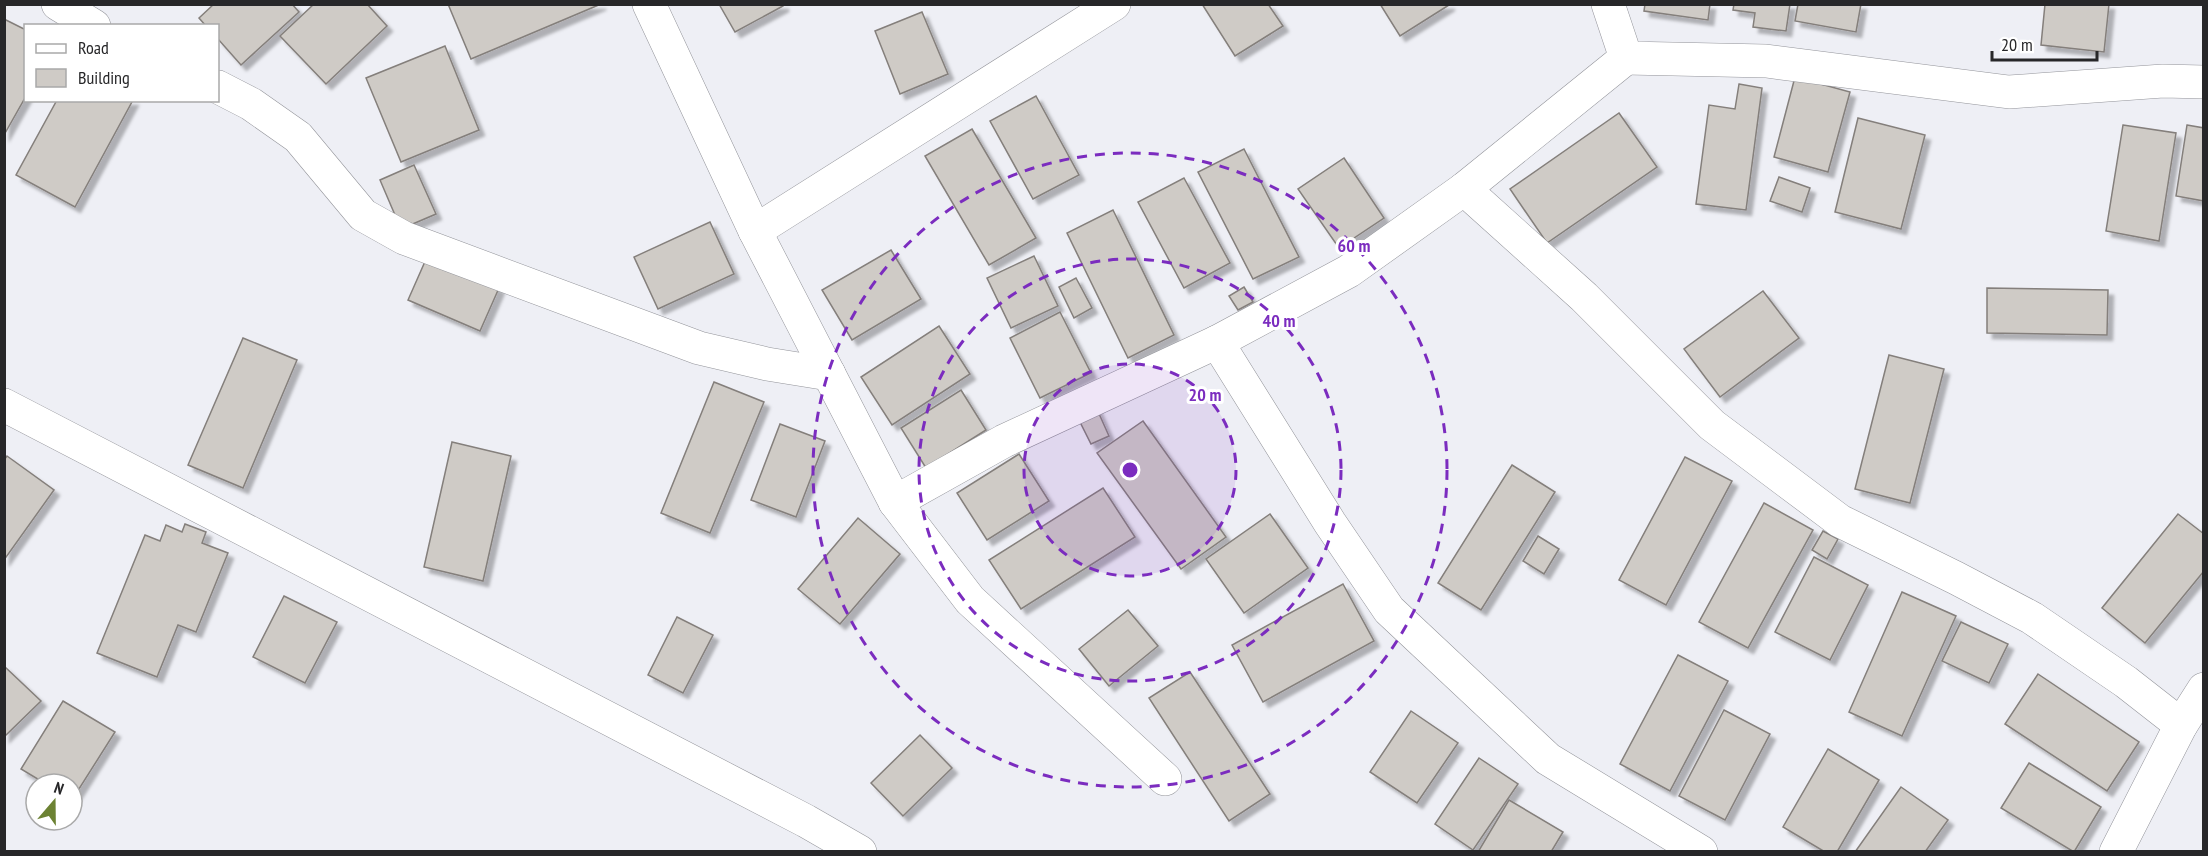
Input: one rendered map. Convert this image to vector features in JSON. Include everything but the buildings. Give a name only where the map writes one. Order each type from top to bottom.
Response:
[{"type":"street","points":[[58,4],[91,24]]},
{"type":"street","points":[[649,4],[755,231],[895,502],[970,600],[1165,779]]},
{"type":"street","points":[[755,231],[1114,4]]},
{"type":"street","points":[[1608,4],[1626,58]]},
{"type":"street","points":[[895,502],[1004,441],[1217,342],[1348,270],[1464,189],[1626,58],[1766,61],[2009,92],[2163,81],[2204,82]]},
{"type":"street","points":[[219,88],[251,104],[298,137],[363,215],[404,238],[699,348],[767,364],[829,374]]},
{"type":"street","points":[[1464,189],[1584,297],[1712,425],[1821,508],[1840,521],[2032,618],[2126,682],[2181,725]]},
{"type":"street","points":[[1217,342],[1330,523],[1389,610],[1548,759],[1701,852]]},
{"type":"street","points":[[4,405],[806,821],[860,852]]},
{"type":"street","points":[[2116,852],[2181,725],[2204,689]]}]
